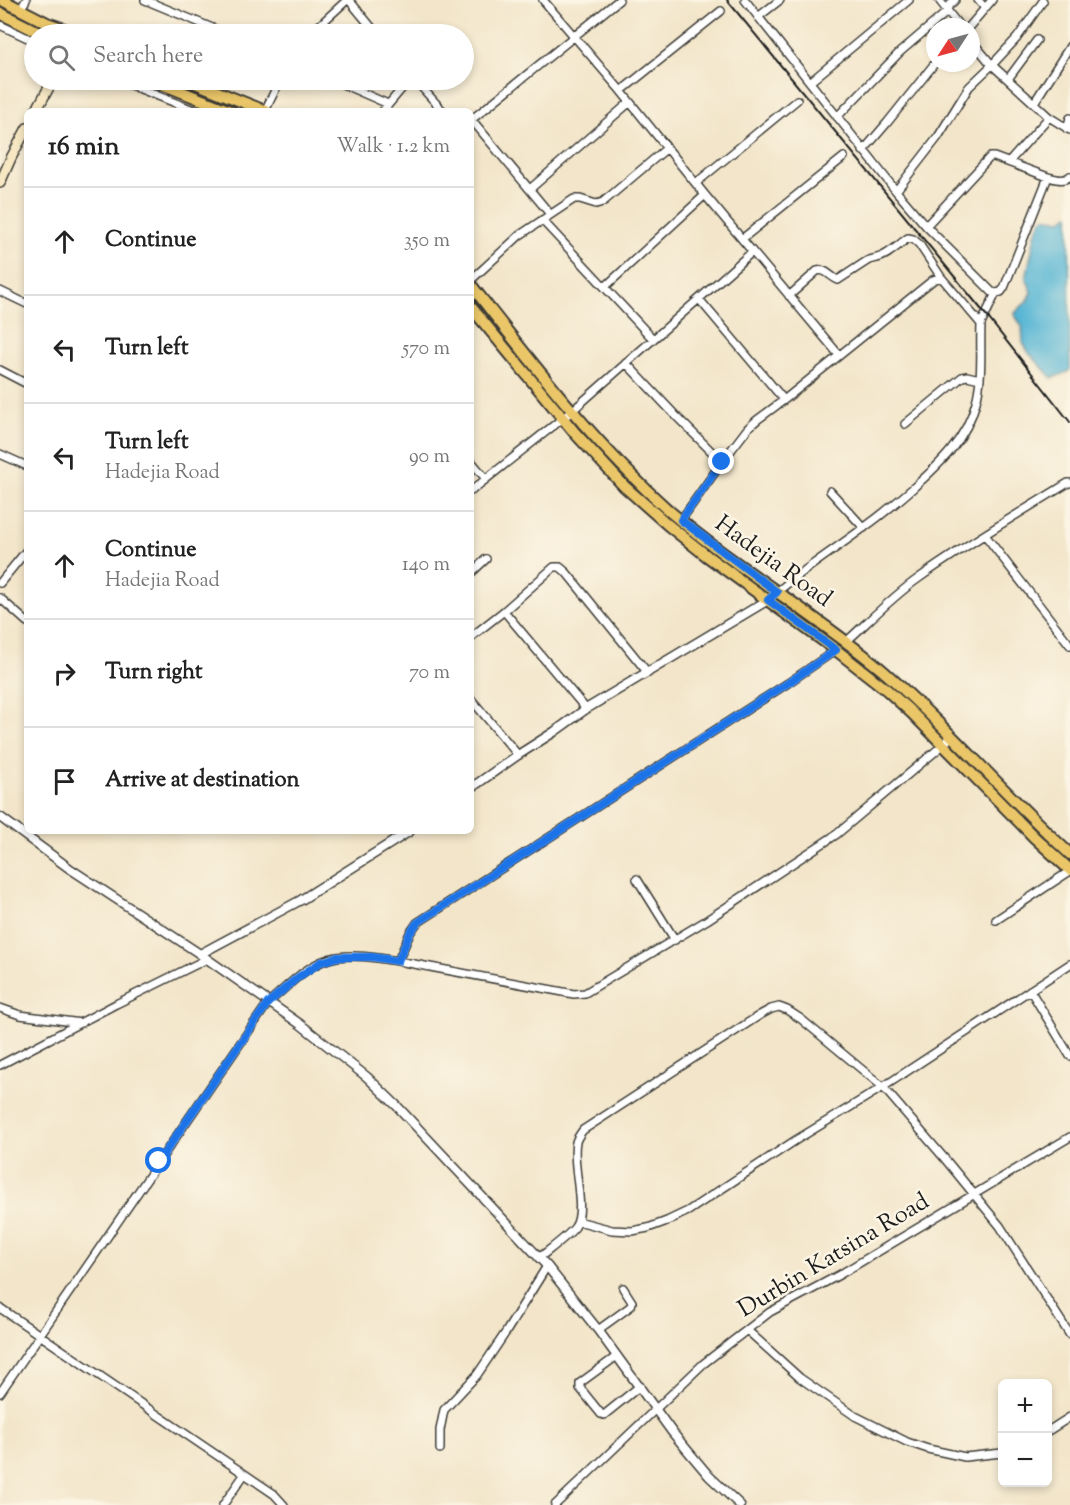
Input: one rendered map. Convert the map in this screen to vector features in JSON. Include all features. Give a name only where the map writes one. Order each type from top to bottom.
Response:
[{"type":"main road","points":[[2,0],[23,5],[50,24]]},
{"type":"main road","points":[[0,13],[24,25]]},
{"type":"main road","points":[[38,108],[48,90]]},
{"type":"main road","points":[[178,90],[223,108]]},
{"type":"main road","points":[[213,90],[258,108]]},
{"type":"main road","points":[[0,183],[24,134]]},
{"type":"main road","name":"Hadejia Road","points":[[474,289],[572,411],[639,483],[681,520],[846,642],[894,681],[1070,854]]},
{"type":"main road","name":"Hadejia Road","points":[[474,311],[592,452],[624,486],[668,525],[887,690],[1070,871]]},
{"type":"street","points":[[145,0],[203,24]]},
{"type":"street","points":[[321,24],[348,0],[369,24]]},
{"type":"street","points":[[543,0],[839,355]]},
{"type":"street","points":[[474,118],[619,0]]},
{"type":"street","points":[[744,0],[896,191],[992,292],[1001,292],[1004,288],[1048,177]]},
{"type":"street","points":[[758,17],[780,0]]},
{"type":"street","points":[[810,82],[909,0]]},
{"type":"street","points":[[939,0],[953,18]]},
{"type":"street","points":[[837,117],[955,0]]},
{"type":"street","points":[[978,0],[985,8]]},
{"type":"street","points":[[977,18],[992,0]]},
{"type":"street","points":[[896,191],[938,137],[969,87],[1017,38],[1043,1]]},
{"type":"street","points":[[621,91],[722,11]]},
{"type":"street","points":[[0,25],[24,36]]},
{"type":"street","points":[[1008,79],[1037,40]]},
{"type":"street","points":[[1034,103],[1070,46]]},
{"type":"street","points":[[980,51],[992,65],[1048,117],[1069,129],[1070,118]]},
{"type":"street","points":[[863,150],[928,72]]},
{"type":"street","points":[[143,90],[188,108]]},
{"type":"street","points":[[266,108],[275,90]]},
{"type":"street","points":[[356,90],[388,104]]},
{"type":"street","points":[[385,108],[400,90]]},
{"type":"street","points":[[424,90],[440,108]]},
{"type":"street","points":[[201,108],[205,100]]},
{"type":"street","points":[[696,183],[797,100]]},
{"type":"street","points":[[530,189],[630,102]]},
{"type":"street","points":[[1009,162],[1048,117]]},
{"type":"street","points":[[474,124],[550,214]]},
{"type":"street","points":[[474,277],[520,235],[542,219],[574,199],[596,204],[603,202],[667,148]]},
{"type":"street","points":[[742,239],[844,157]]},
{"type":"street","points":[[926,225],[987,159],[994,157],[1062,180],[1070,176]]},
{"type":"street","points":[[606,286],[705,195]]},
{"type":"street","points":[[542,219],[653,339]]},
{"type":"street","points":[[789,296],[817,271],[826,271],[838,280],[867,261],[887,253],[908,238],[919,244],[940,277],[981,324]]},
{"type":"street","points":[[474,489],[572,411],[752,252]]},
{"type":"street","points":[[681,520],[748,428],[933,280],[940,277]]},
{"type":"street","points":[[0,291],[24,303]]},
{"type":"street","points":[[474,786],[586,709],[768,600],[864,528],[938,465],[957,443],[969,422],[976,403],[980,378],[981,324],[996,293]]},
{"type":"street","points":[[699,299],[784,400]]},
{"type":"street","points":[[626,363],[722,462]]},
{"type":"street","points":[[0,370],[24,382]]},
{"type":"street","points":[[905,424],[962,377],[980,378]]},
{"type":"street","points":[[1,457],[24,465]]},
{"type":"street","points":[[474,465],[486,479]]},
{"type":"street","points":[[846,642],[918,578],[1070,483]]},
{"type":"street","points":[[830,491],[864,528]]},
{"type":"street","points":[[985,535],[1070,645]]},
{"type":"street","points":[[0,583],[24,554]]},
{"type":"street","points":[[474,570],[486,559]]},
{"type":"street","points":[[474,635],[554,567],[560,567],[648,673]]},
{"type":"street","points":[[0,597],[24,616]]},
{"type":"street","points":[[504,611],[586,709]]},
{"type":"street","points":[[398,961],[417,923],[836,650]]},
{"type":"street","points":[[474,703],[518,755]]},
{"type":"street","points":[[0,1392],[268,1003],[297,978],[321,962],[337,957],[372,957],[574,994],[585,993],[707,920],[837,834],[952,736]]},
{"type":"street","points":[[0,817],[69,868],[300,1024],[367,1077],[547,1266],[598,1330],[672,1432],[709,1476],[740,1505]]},
{"type":"street","points":[[0,1065],[203,957],[301,900],[405,834]]},
{"type":"street","points":[[996,920],[1070,871]]},
{"type":"street","points":[[637,879],[675,940]]},
{"type":"street","points":[[578,1221],[612,1230],[632,1231],[648,1228],[688,1211],[1070,964]]},
{"type":"street","points":[[1030,990],[1070,1056]]},
{"type":"street","points":[[539,1258],[574,1228],[578,1221],[578,1187],[574,1150],[576,1139],[583,1130],[771,1009],[779,1007],[801,1019],[883,1087],[1000,1226],[1070,1335]]},
{"type":"street","points":[[0,1008],[20,1015],[81,1023]]},
{"type":"street","name":"Durbin Katsina Road","points":[[555,1505],[703,1364],[770,1312],[839,1275],[1070,1137]]},
{"type":"street","points":[[440,1449],[440,1430],[444,1410],[477,1375],[547,1266]]},
{"type":"street","points":[[598,1330],[631,1306],[632,1302],[623,1288]]},
{"type":"street","points":[[0,1308],[274,1494],[284,1505]]},
{"type":"street","points":[[747,1330],[800,1378],[827,1397],[855,1416],[907,1442],[965,1456],[998,1453]]},
{"type":"street","points":[[617,1356],[580,1383],[580,1388],[604,1415],[640,1386]]},
{"type":"street","points":[[1052,1428],[1070,1417]]},
{"type":"street","points":[[224,1505],[243,1475]]},
{"type":"water","points":[[1069,214],[1070,369],[1052,378],[1023,343],[1022,326],[1014,314],[1028,300],[1032,292],[1026,278],[1036,231],[1044,217],[1062,220]]},
{"type":"railway","points":[[727,0],[986,315],[1070,422]]},
{"type":"route","points":[[159,1161],[268,1003],[297,978],[321,962],[337,957],[372,957],[398,961],[417,923],[836,650],[768,600],[777,592],[681,520],[722,462]]}]
